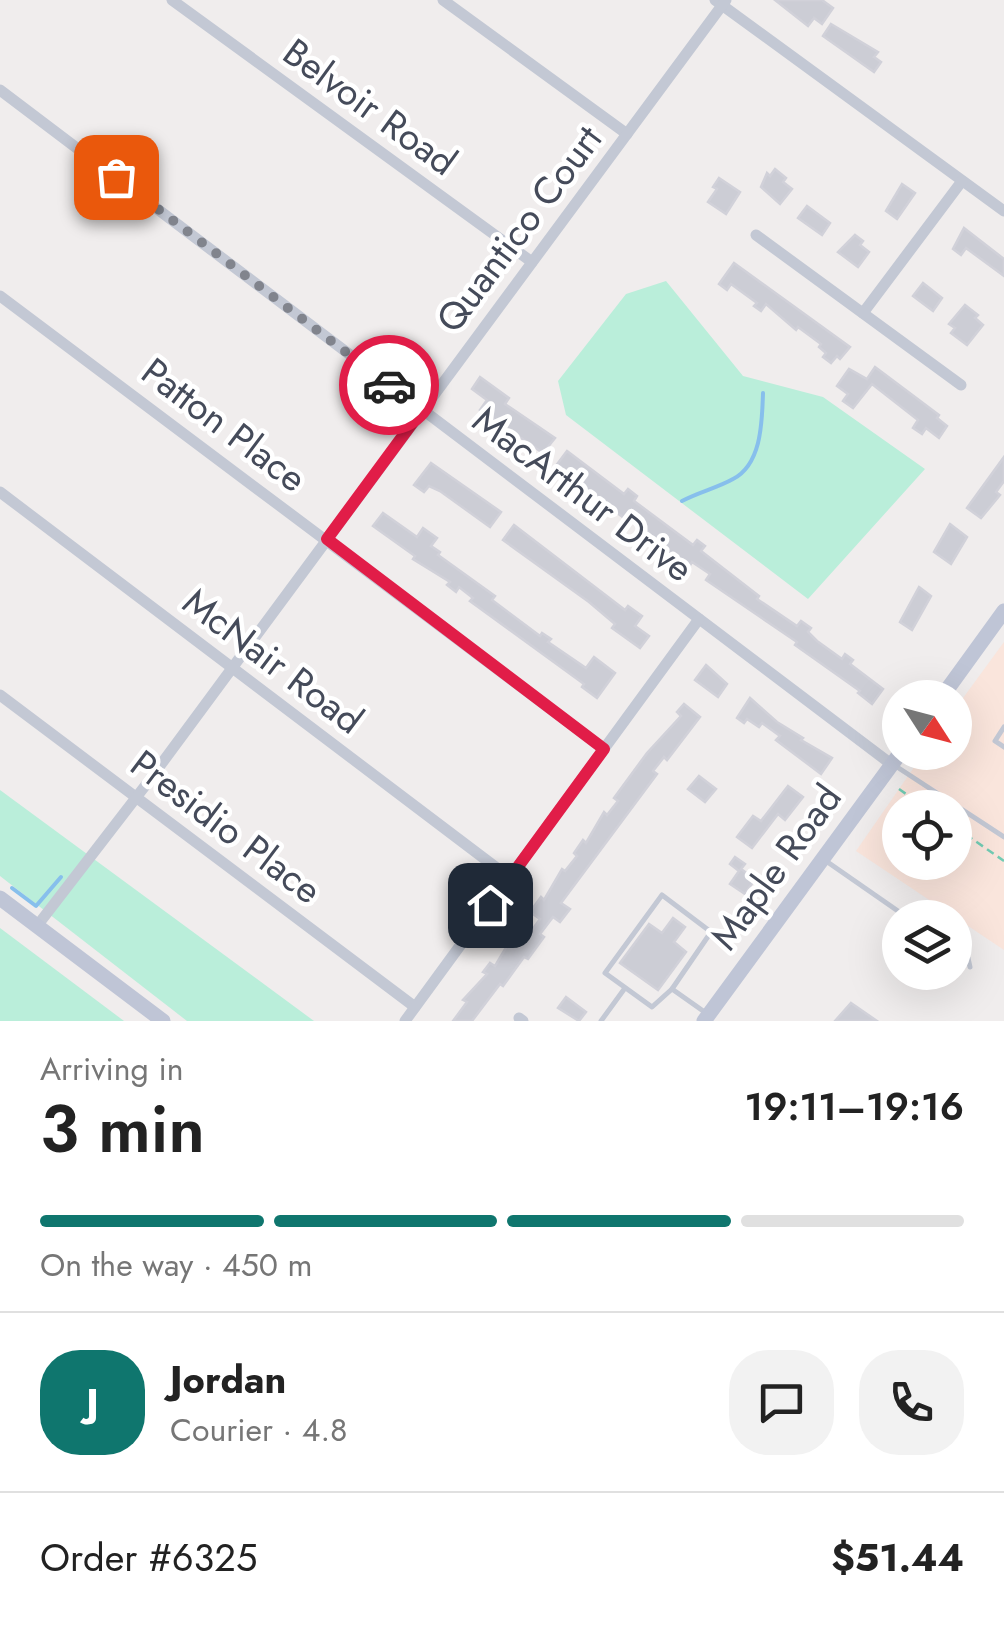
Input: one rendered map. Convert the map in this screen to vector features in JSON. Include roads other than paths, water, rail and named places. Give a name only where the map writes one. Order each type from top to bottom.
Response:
[{"type":"main road","points":[[955,680],[1004,611]]},
{"type":"main road","name":"Maple Road","points":[[709,1019],[887,770]]},
{"type":"main road","points":[[0,898],[163,1021]]},
{"type":"street","name":"Belvoir Road","points":[[172,0],[532,262]]},
{"type":"street","points":[[443,0],[628,134]]},
{"type":"street","name":"Quantico Court","points":[[37,926],[628,134],[721,2]]},
{"type":"street","points":[[721,2],[1004,212]]},
{"type":"street","name":"MacArthur Drive","points":[[0,90],[700,619],[882,748]]},
{"type":"street","points":[[864,312],[962,181]]},
{"type":"street","points":[[756,235],[961,385]]},
{"type":"street","name":"Patton Place","points":[[0,296],[604,749]]},
{"type":"street","name":"McNair Road","points":[[0,492],[510,878]]},
{"type":"street","points":[[405,1021],[700,619]]},
{"type":"street","name":"Presidio Place","points":[[0,694],[415,1007]]},
{"type":"lane","points":[[1004,727],[995,741],[1004,747]]},
{"type":"lane","points":[[912,770],[1004,838]]},
{"type":"lane","points":[[823,860],[882,900]]},
{"type":"lane","points":[[662,895],[710,932],[672,989],[652,1007],[605,973],[662,895]]},
{"type":"lane","points":[[601,1021],[625,988]]},
{"type":"lane","points":[[672,989],[709,1019]]},
{"type":"waterway","points":[[682,501],[733,479],[750,463],[758,441],[763,393]]},
{"type":"waterway","points":[[12,888],[36,906],[61,877]]}]
